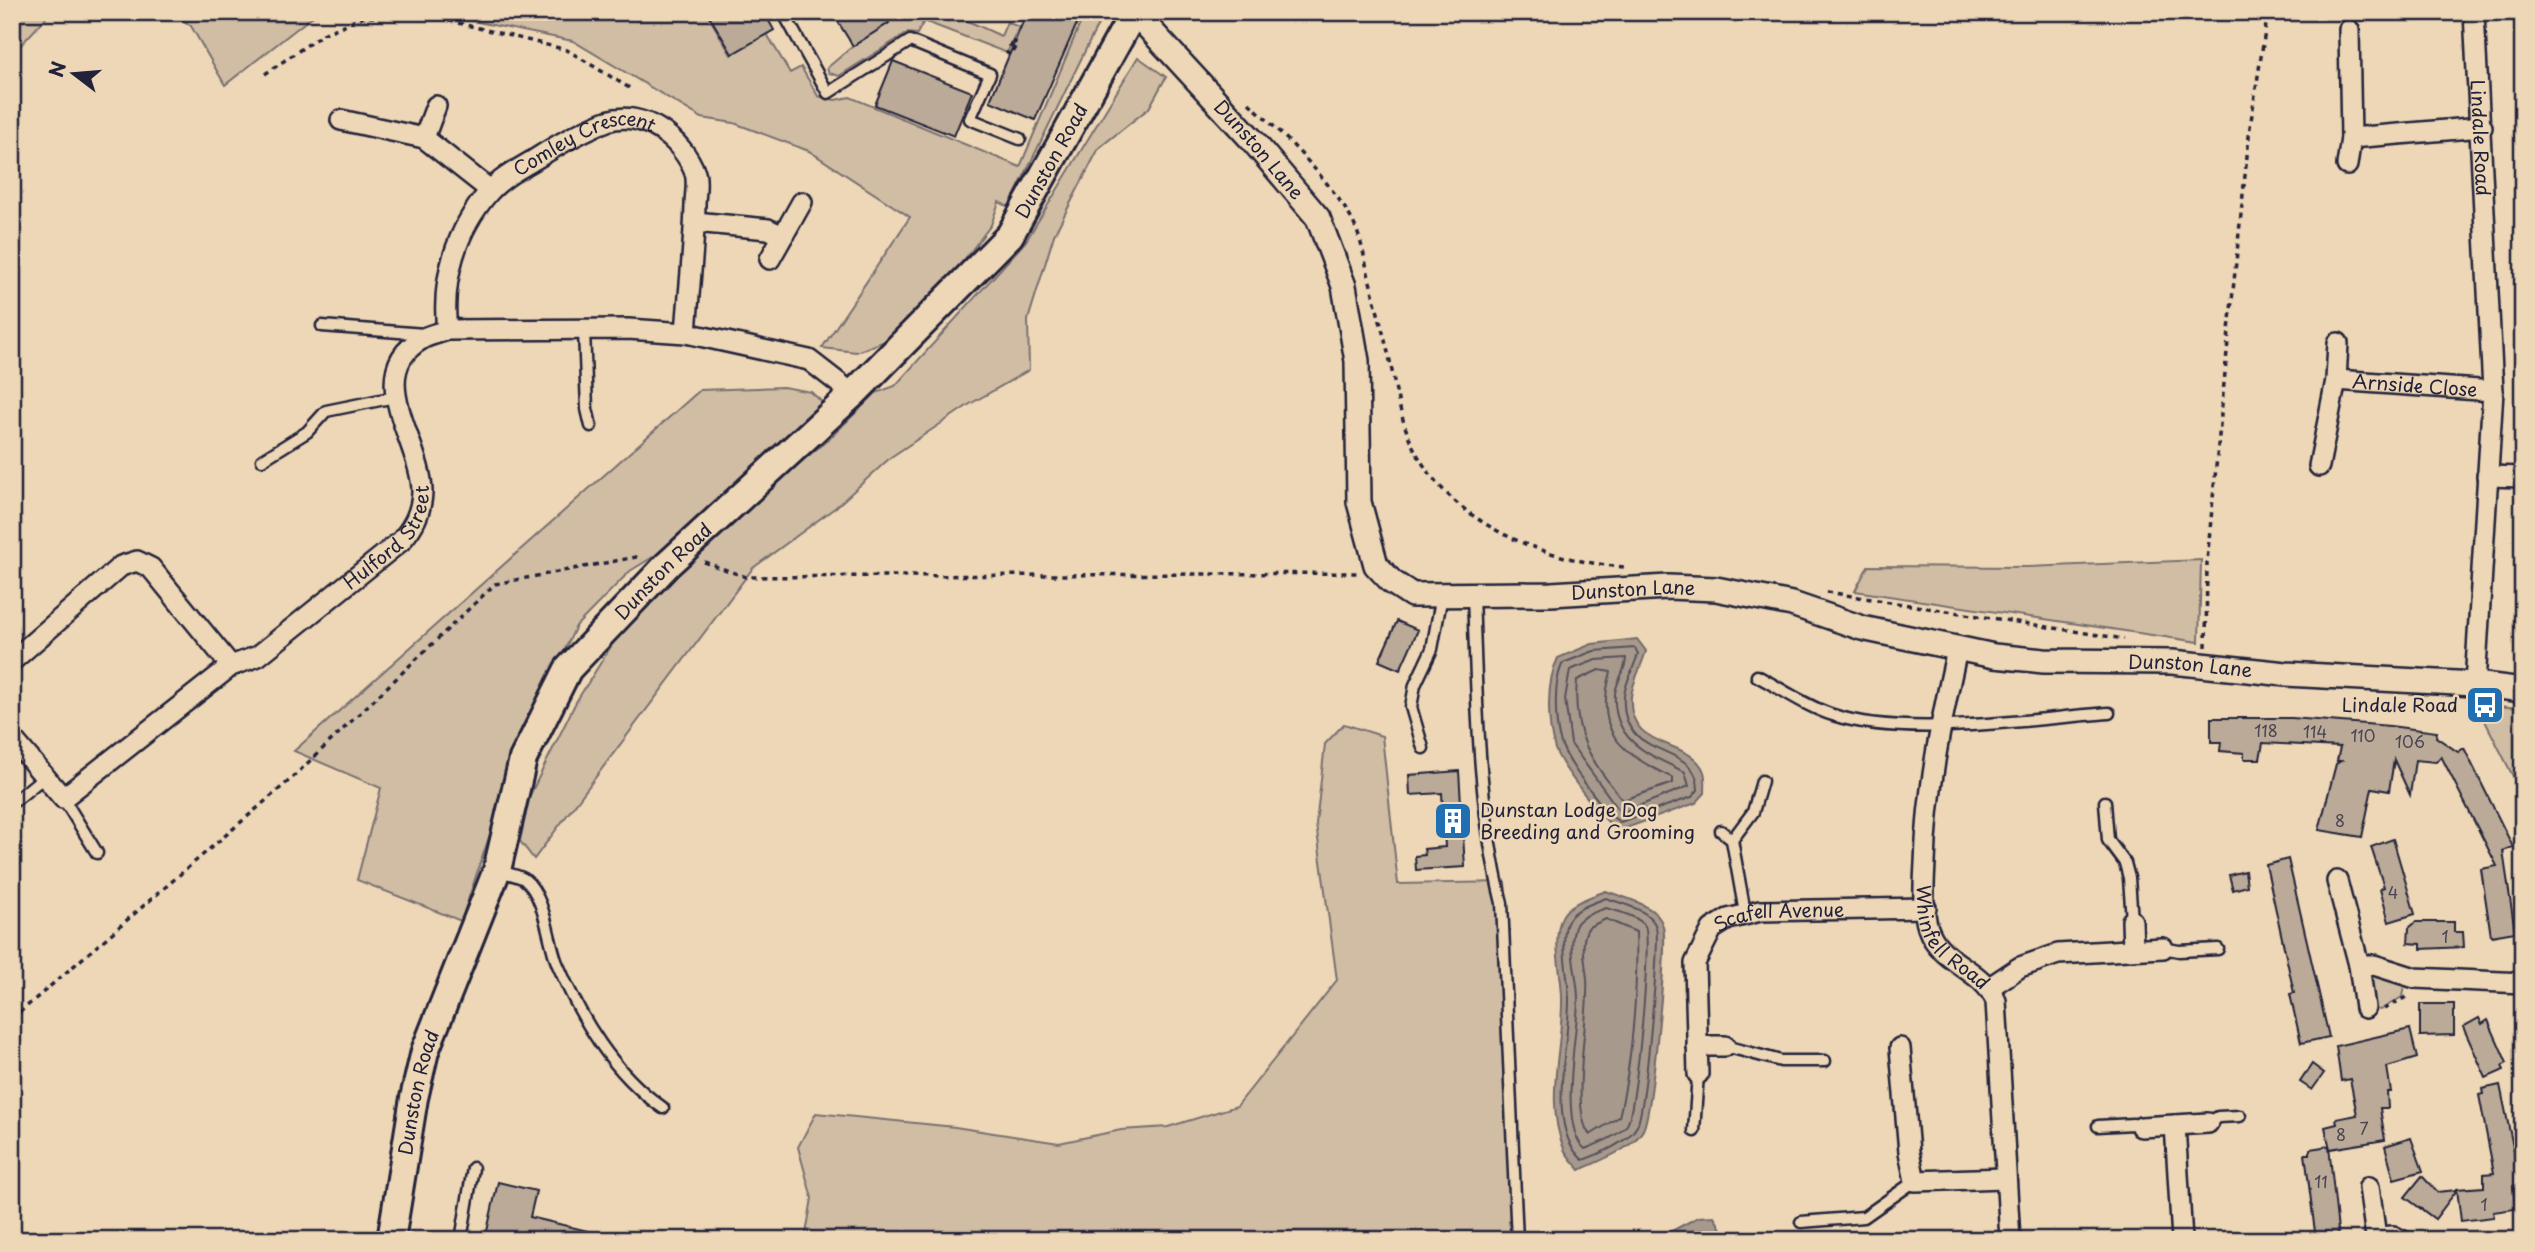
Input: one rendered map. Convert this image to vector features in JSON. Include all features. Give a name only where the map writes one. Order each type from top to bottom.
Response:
[{"type":"main road","name":"Dunston Road","points":[[391,1240],[414,1098],[425,1051],[497,870],[523,759],[568,669],[667,565],[853,394],[1010,235],[1134,12]]},
{"type":"street","name":"Dunston Lane","points":[[1134,12],[1318,218],[1344,286],[1357,361],[1359,502],[1376,565],[1392,582],[1412,595],[1551,594],[1668,587],[1716,589],[1791,604],[1862,628],[1957,650],[2044,662],[2172,662],[2286,674],[2474,684],[2523,690]]},
{"type":"street","name":"Lindale Road","points":[[2474,12],[2482,127],[2493,391],[2474,684]]},
{"type":"street","points":[[2347,165],[2351,138],[2349,30]]},
{"type":"street","points":[[424,138],[436,106]]},
{"type":"street","name":"Comley Crescent","points":[[441,332],[449,268],[459,240],[490,190],[560,143],[609,121],[627,118],[648,123],[668,134],[683,151],[696,175],[686,332]]},
{"type":"street","points":[[341,120],[424,138],[490,190]]},
{"type":"street","points":[[2351,138],[2482,127]]},
{"type":"street","points":[[770,259],[802,202]]},
{"type":"street","points":[[695,222],[768,229],[783,236]]},
{"type":"street","points":[[441,332],[686,332],[809,360],[853,394]]},
{"type":"street","name":"Hulford Street","points":[[63,798],[231,666],[258,656],[401,541],[413,527],[419,512],[422,490],[395,397],[397,372],[407,352],[422,339],[441,332]]},
{"type":"street","name":"Arnside Close","points":[[2319,466],[2336,380],[2339,343]]},
{"type":"street","name":"Arnside Close","points":[[2336,380],[2493,391]]},
{"type":"street","points":[[2487,476],[2523,477]]},
{"type":"street","points":[[12,661],[121,566],[137,561],[151,568],[231,666]]},
{"type":"street","name":"Whinfell Road","points":[[1957,650],[1940,725],[1926,816],[1926,908],[1928,928],[1937,944],[1949,959],[1975,973],[1990,987],[1997,1012],[2010,1240]]},
{"type":"street","points":[[12,738],[63,798]]},
{"type":"street","points":[[2337,881],[2359,965],[2365,1008]]},
{"type":"street","name":"Scafell Avenue","points":[[1698,1074],[1695,963],[1712,929],[1745,913],[1926,908]]},
{"type":"street","points":[[2132,921],[2133,949]]},
{"type":"street","points":[[1990,987],[2020,967],[2040,958],[2058,954],[2163,948]]},
{"type":"street","points":[[2359,965],[2374,965],[2395,975],[2424,979],[2523,983]]},
{"type":"street","points":[[1697,1046],[1726,1046]]},
{"type":"street","points":[[1900,1048],[1909,1152],[1915,1181],[2006,1178]]},
{"type":"street","points":[[2141,1127],[2208,1123]]},
{"type":"street","points":[[2175,1125],[2182,1240]]},
{"type":"street","points":[[2369,1187],[2376,1238],[2393,1236],[2401,1240]]},
{"type":"lane","points":[[783,12],[828,93],[910,41],[990,74],[970,119],[1020,139]]},
{"type":"lane","points":[[322,326],[441,332]]},
{"type":"lane","points":[[584,330],[587,409],[591,426]]},
{"type":"lane","points":[[262,460],[307,432],[326,411],[395,397]]},
{"type":"lane","points":[[1423,748],[1411,707],[1415,685],[1432,649],[1442,594]]},
{"type":"lane","points":[[1473,594],[1479,739],[1492,862],[1502,903],[1517,1240]]},
{"type":"lane","points":[[1757,676],[1831,715],[1893,725],[1940,725],[2109,713]]},
{"type":"lane","points":[[12,803],[44,777]]},
{"type":"lane","points":[[1732,840],[1753,812],[1762,781]]},
{"type":"lane","points":[[63,798],[97,853]]},
{"type":"lane","points":[[2105,803],[2108,840],[2125,863],[2132,921]]},
{"type":"lane","points":[[1721,831],[1732,840],[1745,913]]},
{"type":"lane","points":[[497,870],[524,879],[540,904],[556,961],[583,1017],[635,1087],[663,1108]]},
{"type":"lane","points":[[2163,948],[2179,951],[2218,950]]},
{"type":"lane","points":[[1726,1046],[1781,1061],[1825,1061]]},
{"type":"lane","points":[[1694,1131],[1698,1074]]},
{"type":"lane","points":[[2208,1123],[2218,1117],[2240,1116]]},
{"type":"lane","points":[[2098,1126],[2133,1124],[2141,1127]]},
{"type":"lane","points":[[461,1240],[473,1168]]},
{"type":"lane","points":[[1801,1222],[1864,1217],[1915,1181]]},
{"type":"path","points":[[2205,666],[2207,561],[2250,127],[2267,12]]},
{"type":"path","points":[[265,74],[323,34],[363,16],[426,15],[567,50],[631,89]]},
{"type":"path","points":[[1243,98],[1297,150],[1353,222],[1380,312],[1403,415],[1414,450],[1430,477],[1458,503],[1497,531],[1540,550],[1601,565],[1638,568]]},
{"type":"path","points":[[12,1019],[291,779],[495,584],[636,557],[667,565]]},
{"type":"path","points":[[709,565],[746,577],[1310,571],[1353,575],[1376,565]]},
{"type":"path","points":[[1820,591],[2132,640]]},
{"type":"path","points":[[2365,1008],[2374,1015],[2408,996],[2424,979]]},
{"type":"shaded area","points":[[12,12],[51,12],[12,55]]},
{"type":"shaded area","points":[[172,12],[318,12],[225,85],[191,26]]},
{"type":"shaded area","points":[[427,12],[706,12],[731,55],[767,34],[790,73],[801,67],[818,96],[835,100],[850,97],[1020,167],[1085,12],[1104,12],[1009,207],[999,202],[991,225],[948,281],[888,340],[856,352],[822,348],[910,217],[809,151],[734,123],[702,118],[573,41]]},
{"type":"shaded area","points":[[882,12],[897,12],[900,16],[912,12],[938,12],[1001,36],[1007,22],[1019,27],[1007,53],[924,21],[917,34],[907,33],[839,76],[829,73],[827,68],[853,46],[888,24]]},
{"type":"shaded area","points":[[1138,57],[1166,77],[1149,108],[1099,148],[1054,235],[1028,320],[1029,370],[970,404],[891,457],[836,507],[753,568],[534,859],[520,841],[530,795],[576,702],[620,632],[687,555],[829,439],[876,393],[895,386],[1026,241]]},
{"type":"shaded area","points":[[783,387],[811,392],[822,402],[812,423],[697,530],[630,571],[576,626],[519,747],[461,921],[357,880],[381,788],[294,751],[700,390]]},
{"type":"shaded area","points":[[2201,560],[2199,642],[1855,591],[1868,566],[2028,567]]},
{"type":"shaded area","points":[[2481,705],[2523,708],[2523,796],[2479,709]]},
{"type":"shaded area","points":[[1344,724],[1382,736],[1398,884],[1505,882],[1509,932],[1514,1240],[805,1240],[812,1198],[798,1147],[816,1113],[955,1127],[1059,1143],[1121,1130],[1168,1127],[1237,1106],[1337,980],[1316,824],[1325,744]]},
{"type":"shaded area","points":[[2371,975],[2404,985],[2402,997],[2380,1010],[2375,1009],[2368,984]]},
{"type":"water","points":[[1637,639],[1646,651],[1632,692],[1632,715],[1639,727],[1649,736],[1687,753],[1697,761],[1705,774],[1705,793],[1696,803],[1618,831],[1583,793],[1555,749],[1550,728],[1551,679],[1558,658],[1592,644]]},
{"type":"water","points":[[1606,891],[1647,907],[1660,918],[1664,940],[1658,1029],[1651,1094],[1643,1130],[1624,1149],[1580,1170],[1564,1149],[1555,1112],[1562,1018],[1557,938],[1561,919],[1568,909]]},
{"type":"water","points":[[1714,1216],[1727,1240],[1655,1240],[1698,1217]]},
{"type":"building","points":[[707,12],[764,12],[774,30],[732,54]]},
{"type":"building","points":[[832,12],[882,12],[889,23],[853,46]]},
{"type":"building","points":[[1027,12],[1082,12],[1035,120],[990,101]]},
{"type":"building","points":[[893,61],[972,92],[954,136],[875,105]]},
{"type":"building","points":[[1397,621],[1418,630],[1400,670],[1379,661]]},
{"type":"building","points":[[2211,718],[2292,718],[2390,726],[2437,732],[2436,737],[2458,752],[2464,748],[2513,847],[2503,851],[2515,932],[2491,936],[2481,869],[2497,866],[2441,756],[2436,762],[2415,760],[2410,795],[2394,760],[2389,791],[2372,788],[2362,837],[2319,830],[2336,764],[2341,761],[2337,761],[2340,747],[2263,743],[2260,759],[2244,759],[2244,753],[2220,751],[2221,742],[2211,742]]},
{"type":"building","name":"Dunstan Lodge Dog Breeding and Grooming","points":[[1459,771],[1465,867],[1416,870],[1415,856],[1425,855],[1424,849],[1445,847],[1442,793],[1410,795],[1409,775]]},
{"type":"building","points":[[2393,839],[2415,914],[2389,922],[2380,889],[2384,887],[2371,847]]},
{"type":"building","points":[[2288,859],[2329,1037],[2301,1043],[2290,994],[2294,993],[2266,865]]},
{"type":"building","points":[[2245,871],[2247,886],[2233,890],[2229,875]]},
{"type":"building","points":[[2416,922],[2454,922],[2454,932],[2463,932],[2464,947],[2421,949],[2421,944],[2408,943],[2409,928]]},
{"type":"building","points":[[2420,1004],[2454,1004],[2454,1035],[2420,1036]]},
{"type":"building","points":[[2479,1018],[2482,1024],[2488,1020],[2507,1063],[2502,1066],[2504,1070],[2486,1078],[2463,1027]]},
{"type":"building","points":[[2410,1029],[2417,1058],[2387,1067],[2391,1092],[2387,1092],[2388,1108],[2380,1108],[2385,1140],[2330,1149],[2325,1127],[2337,1124],[2336,1119],[2357,1115],[2350,1079],[2341,1081],[2336,1046]]},
{"type":"building","points":[[2312,1064],[2324,1073],[2312,1090],[2300,1082]]},
{"type":"building","points":[[2500,1085],[2521,1185],[2513,1186],[2515,1209],[2493,1212],[2494,1217],[2461,1221],[2457,1189],[2484,1187],[2484,1174],[2494,1173],[2479,1095],[2483,1094],[2482,1089]]},
{"type":"building","points":[[2411,1138],[2423,1171],[2394,1179],[2385,1146]]},
{"type":"building","points":[[2329,1146],[2339,1240],[2316,1240],[2305,1154],[2310,1154],[2310,1149]]},
{"type":"building","points":[[2422,1176],[2437,1192],[2457,1190],[2435,1219],[2405,1197]]},
{"type":"building","points":[[498,1182],[536,1191],[530,1217],[600,1234],[599,1240],[485,1240]]},
{"type":"place","name":"Lindale Road","points":[[2485,705]]},
{"type":"place","name":"Dunstan Lodge Dog Breeding and Grooming","points":[[1453,821]]}]
